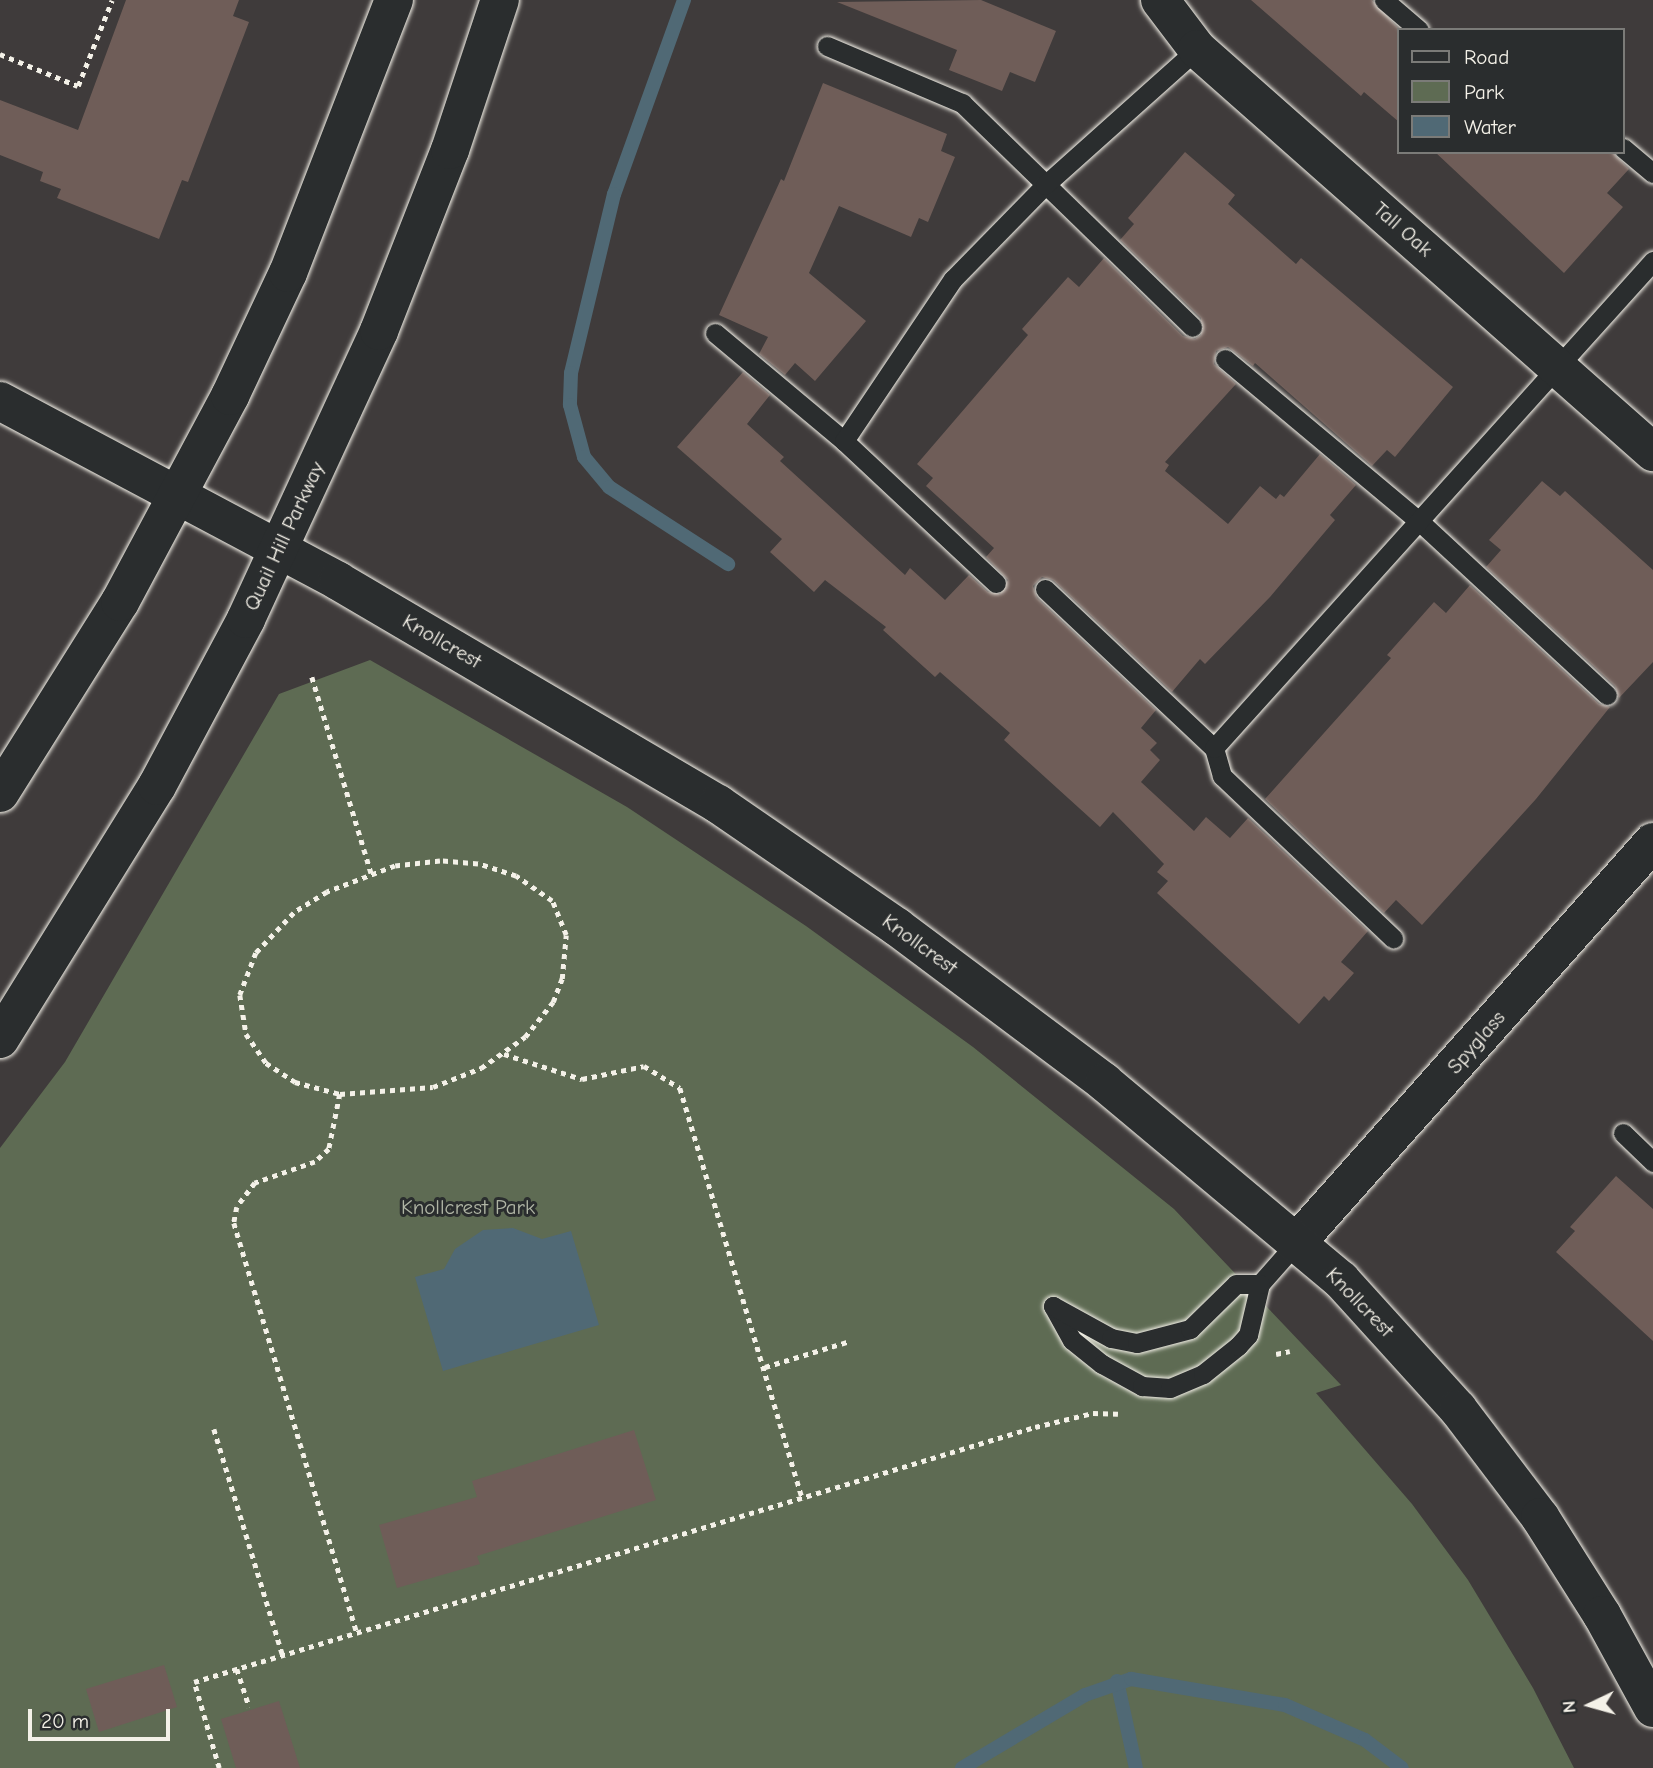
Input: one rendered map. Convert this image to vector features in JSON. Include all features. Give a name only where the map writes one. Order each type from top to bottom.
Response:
[{"type":"street","points":[[0,793],[113,613],[177,498],[288,273],[394,0]]},
{"type":"street","name":"Quail Hill Parkway","points":[[0,1039],[157,786],[278,550],[379,331],[450,150],[500,0]]},
{"type":"street","name":"Tall Oak","points":[[1160,0],[1197,49],[1559,366],[1653,452]]},
{"type":"street","name":"Knollcrest","points":[[0,401],[278,550],[600,732],[776,842],[1050,1040],[1298,1241],[1397,1340],[1489,1447],[1602,1615],[1653,1708]]},
{"type":"street","name":"Spyglass","points":[[1298,1241],[1653,842]]},
{"type":"lane","points":[[1384,0],[1417,28]]},
{"type":"lane","points":[[827,46],[962,103],[1192,327]]},
{"type":"lane","points":[[844,441],[953,279],[1045,185],[1197,49]]},
{"type":"lane","points":[[1625,150],[1653,173]]},
{"type":"lane","points":[[1214,748],[1653,261]]},
{"type":"lane","points":[[715,333],[844,441],[996,583]]},
{"type":"lane","points":[[1225,359],[1419,521],[1607,695]]},
{"type":"lane","points":[[1045,589],[1214,748],[1222,776],[1393,938]]},
{"type":"lane","points":[[1623,1133],[1653,1162]]},
{"type":"lane","points":[[1261,1284],[1236,1284],[1190,1329],[1137,1343],[1111,1338],[1053,1306],[1072,1340],[1102,1364],[1142,1386],[1171,1388],[1203,1374],[1248,1335],[1261,1284],[1298,1241]]},
{"type":"path","points":[[0,54],[78,86],[112,0]]},
{"type":"path","points":[[312,677],[371,873]]},
{"type":"path","points":[[417,861],[478,864],[525,881],[552,901],[566,935],[562,979],[540,1021],[504,1054],[433,1087],[340,1094],[295,1082],[266,1063],[246,1034],[240,995],[256,953],[285,921],[310,901],[371,873],[417,861]]},
{"type":"path","points":[[504,1054],[582,1079],[644,1066],[680,1088],[803,1500]]},
{"type":"path","points":[[340,1094],[329,1149],[315,1161],[255,1183],[237,1207],[234,1223],[357,1634]]},
{"type":"path","points":[[765,1367],[847,1342]]},
{"type":"path","points":[[1269,1359],[1290,1351]]},
{"type":"path","points":[[219,1768],[194,1682],[803,1500],[1069,1417],[1108,1412],[1127,1416]]},
{"type":"path","points":[[214,1429],[283,1656]]},
{"type":"path","points":[[237,1669],[249,1706]]},
{"type":"green space","name":"Knollcrest Park","points":[[370,660],[627,807],[806,926],[973,1047],[1174,1209],[1341,1385],[1316,1393],[1412,1504],[1468,1580],[1533,1688],[1574,1768],[0,1768],[0,1148],[65,1062],[279,694]]},
{"type":"water","points":[[513,1228],[542,1239],[571,1231],[599,1325],[443,1371],[415,1277],[444,1269],[455,1249],[483,1230]]},
{"type":"building","points":[[126,0],[239,0],[233,16],[249,22],[188,182],[182,180],[159,239],[57,198],[61,189],[40,181],[43,172],[0,155],[0,100],[78,130]]},
{"type":"building","points":[[981,0],[1056,31],[1035,82],[1010,72],[1002,91],[949,70],[957,50],[837,2]]},
{"type":"building","points":[[1251,0],[1372,0],[1398,28],[1398,121],[1364,92],[1361,96]]},
{"type":"building","points":[[823,83],[947,134],[941,151],[955,157],[928,222],[919,218],[911,237],[839,206],[809,273],[866,321],[815,381],[795,363],[785,375],[759,354],[768,337],[719,315],[781,179],[784,181]]},
{"type":"building","points":[[1185,152],[1235,195],[1228,204],[1296,264],[1301,258],[1453,387],[1395,457],[1387,450],[1372,466],[1255,363],[1253,366],[1228,347],[1216,351],[1214,364],[1236,384],[1165,462],[1169,465],[1165,471],[1228,524],[1260,486],[1276,499],[1280,494],[1284,497],[1320,454],[1356,485],[1330,515],[1335,520],[1270,597],[1205,664],[1200,659],[1172,692],[1053,580],[1042,577],[1033,586],[1037,598],[1156,710],[1141,728],[1157,743],[1150,750],[1160,760],[1141,782],[1194,831],[1206,817],[1230,838],[1248,818],[1368,931],[1341,962],[1354,973],[1329,1001],[1324,996],[1299,1024],[1157,893],[1168,881],[1157,872],[1164,864],[1113,812],[1100,827],[1004,740],[1010,733],[940,672],[935,677],[883,630],[886,627],[825,580],[814,592],[770,552],[782,539],[677,447],[743,372],[770,395],[747,424],[784,457],[780,461],[905,575],[910,568],[945,600],[969,575],[988,592],[1000,594],[1008,580],[986,557],[994,548],[926,486],[933,478],[917,464],[1028,335],[1022,329],[1068,277],[1079,287],[1104,258],[1183,336],[1195,339],[1201,335],[1201,318],[1120,240],[1134,224],[1128,218]]},
{"type":"building","points":[[1437,154],[1614,154],[1629,169],[1607,193],[1623,207],[1564,273]]},
{"type":"building","points":[[1542,481],[1560,496],[1565,491],[1653,570],[1653,662],[1619,698],[1615,686],[1486,567],[1501,550],[1489,540]]},
{"type":"building","points":[[1470,585],[1599,704],[1610,707],[1536,799],[1422,925],[1396,900],[1384,913],[1265,799],[1391,658],[1387,655],[1434,602],[1446,613]]},
{"type":"building","points":[[1616,1176],[1653,1209],[1653,1341],[1556,1252],[1575,1231],[1570,1227]]},
{"type":"building","points":[[634,1430],[656,1500],[477,1556],[480,1564],[397,1588],[379,1525],[477,1497],[472,1481]]},
{"type":"building","points":[[164,1665],[177,1707],[99,1732],[86,1689]]},
{"type":"building","points":[[279,1701],[300,1768],[236,1768],[221,1719]]},
{"type":"waterway","points":[[684,0],[614,194],[571,373],[570,405],[584,457],[609,487],[728,564]]},
{"type":"waterway","points":[[962,1768],[1085,1695],[1131,1679],[1285,1705],[1365,1740],[1402,1768]]},
{"type":"waterway","points":[[1117,1681],[1136,1768]]}]
